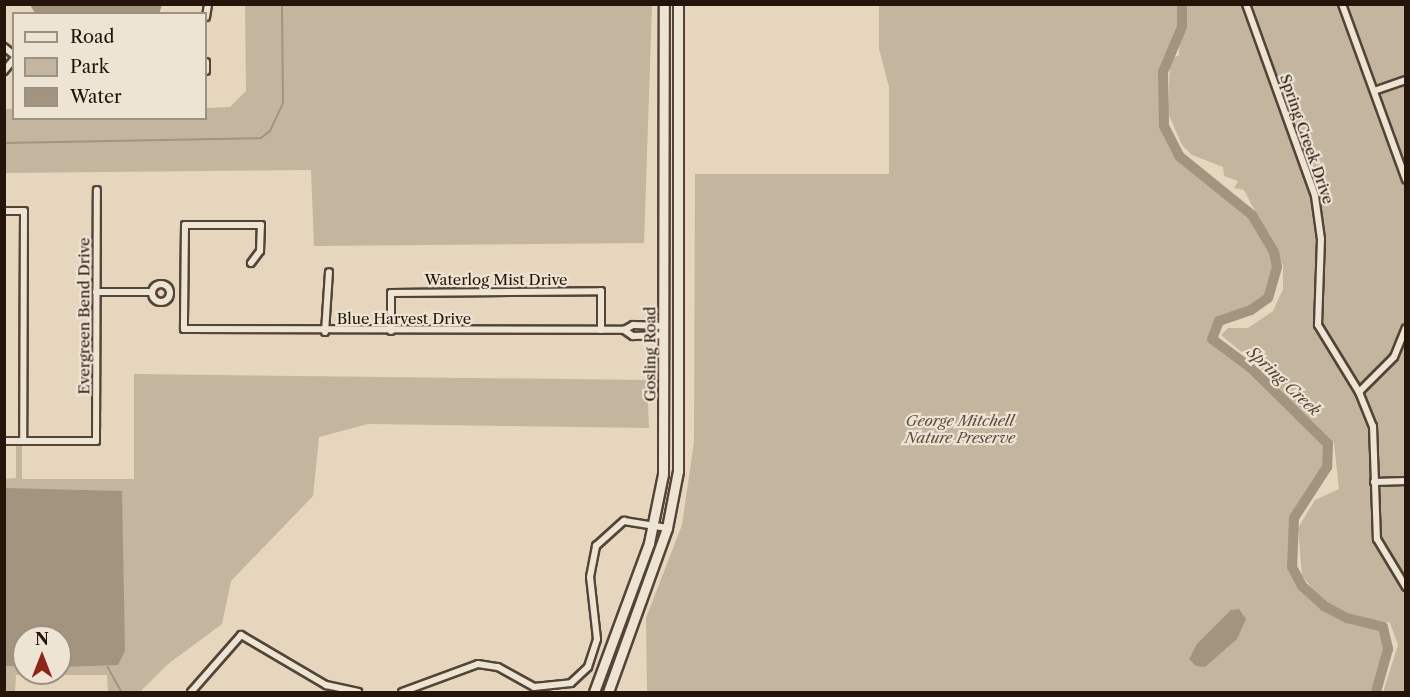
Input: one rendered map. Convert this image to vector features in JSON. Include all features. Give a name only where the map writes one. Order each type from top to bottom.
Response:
[{"type":"main road","name":"Gosling Road","points":[[594,693],[654,525],[664,455],[664,4]]},
{"type":"main road","name":"Gosling Road","points":[[609,693],[667,528],[679,447],[678,4]]},
{"type":"street","name":"Spring Creek Drive","points":[[1246,4],[1317,205],[1318,325],[1359,392],[1372,426],[1379,547],[1405,584]]},
{"type":"street","points":[[1342,4],[1405,178]]},
{"type":"street","points":[[1374,91],[1406,80]]},
{"type":"street","name":"Evergreen Bend Drive","points":[[23,441],[96,441],[97,190]]},
{"type":"street","points":[[4,211],[24,211],[23,441],[4,441]]},
{"type":"street","points":[[152,292],[159,284],[170,292],[183,291],[185,225],[261,225],[260,251],[251,263]]},
{"type":"street","points":[[325,332],[329,272]]},
{"type":"street","name":"Blue Harvest Drive","points":[[183,291],[184,329],[325,332],[624,330],[633,325],[665,331]]},
{"type":"street","name":"Waterlog Mist Drive","points":[[391,331],[392,293],[601,291],[601,330]]},
{"type":"street","points":[[96,292],[152,292],[161,301],[170,292]]},
{"type":"street","points":[[1359,392],[1395,357],[1406,328]]},
{"type":"street","name":"Blue Harvest Drive","points":[[624,330],[633,336],[665,331]]},
{"type":"street","points":[[1374,482],[1406,481]]},
{"type":"street","points":[[402,693],[478,664],[498,667],[534,687],[571,683],[588,667],[597,639],[590,577],[596,546],[624,521],[667,528]]},
{"type":"street","points":[[191,693],[241,635],[326,685],[358,693]]},
{"type":"green space","points":[[245,5],[652,5],[644,243],[314,246],[311,170],[5,173],[5,109],[12,109],[12,120],[207,120],[207,108],[230,107],[246,91]]},
{"type":"green space","name":"George Mitchell Nature Preserve","points":[[879,5],[1182,5],[1182,27],[1163,72],[1164,126],[1179,156],[1252,215],[1274,252],[1277,267],[1268,298],[1251,310],[1219,321],[1212,339],[1251,368],[1328,444],[1327,467],[1294,518],[1292,567],[1303,586],[1324,606],[1347,618],[1383,627],[1388,649],[1376,692],[647,692],[646,618],[682,525],[694,442],[695,174],[889,174],[889,87],[879,49]]},
{"type":"green space","points":[[1187,5],[1405,5],[1405,692],[1383,692],[1398,645],[1390,623],[1347,616],[1324,603],[1302,576],[1298,528],[1315,500],[1339,489],[1334,443],[1302,416],[1267,373],[1221,335],[1228,328],[1248,328],[1273,311],[1283,289],[1283,265],[1244,190],[1234,188],[1238,181],[1224,176],[1223,167],[1192,155],[1182,145],[1168,113],[1170,60],[1179,55],[1180,35],[1187,30]]},
{"type":"green space","points":[[134,374],[647,380],[649,428],[368,424],[319,437],[313,496],[231,581],[222,624],[168,664],[140,692],[108,692],[107,675],[72,675],[72,625],[12,625],[12,685],[15,685],[15,692],[5,692],[4,479],[16,478],[16,444],[22,444],[22,479],[134,479]]},
{"type":"water","points":[[30,5],[162,5],[160,12],[34,12]]},
{"type":"water","points":[[5,488],[122,491],[125,651],[118,665],[72,667],[72,625],[12,625],[12,666],[5,666]]},
{"type":"water","points":[[1239,609],[1246,619],[1237,639],[1205,667],[1196,666],[1189,659],[1197,644],[1231,610]]},
{"type":"waterway","points":[[4,143],[261,138],[270,131],[283,103],[282,4]]},
{"type":"waterway","name":"Spring Creek","points":[[1182,4],[1182,27],[1163,72],[1164,126],[1179,156],[1252,215],[1274,252],[1277,267],[1268,298],[1251,310],[1219,321],[1212,339],[1251,368],[1328,444],[1327,467],[1294,518],[1292,567],[1302,586],[1324,606],[1347,618],[1383,627],[1388,649],[1376,692]]},
{"type":"waterway","points":[[108,667],[122,692]]}]
